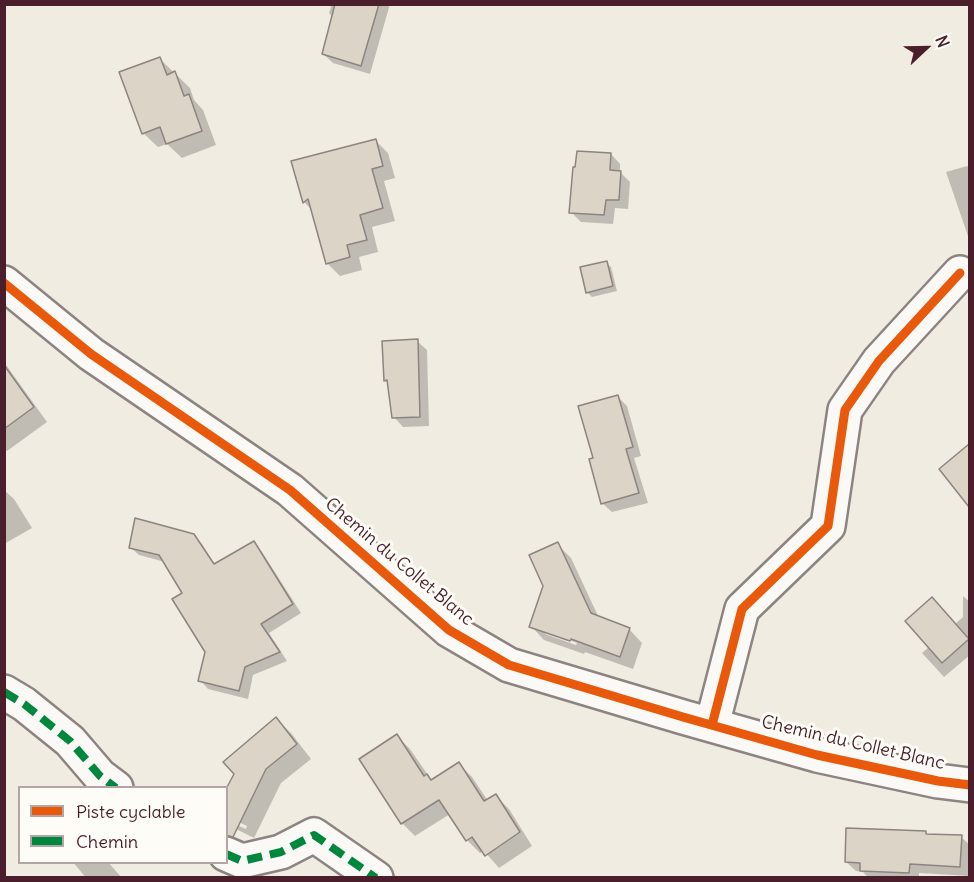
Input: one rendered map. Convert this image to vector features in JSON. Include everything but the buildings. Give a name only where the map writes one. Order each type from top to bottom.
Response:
[{"type":"street","points":[[711,725],[742,609],[828,525],[845,410],[879,361],[960,273]]},
{"type":"street","name":"Chemin du Collet Blanc","points":[[4,283],[91,354],[290,490],[448,630],[509,664],[817,755],[938,781],[969,785]]},
{"type":"street","points":[[4,692],[24,704],[70,741],[100,776],[113,786]]},
{"type":"street","points":[[228,855],[242,861],[281,852],[314,835],[376,878]]},
{"type":"marked path","points":[[4,692],[24,704],[70,741],[100,776],[113,786]]},
{"type":"marked path","points":[[228,855],[242,861],[281,852],[314,835],[376,878]]},
{"type":"cycle path","points":[[712,725],[742,609],[828,526],[845,410],[879,361],[960,273]]},
{"type":"cycle path","points":[[4,283],[91,354],[290,490],[449,630],[509,665],[817,755],[938,781],[970,785]]}]
